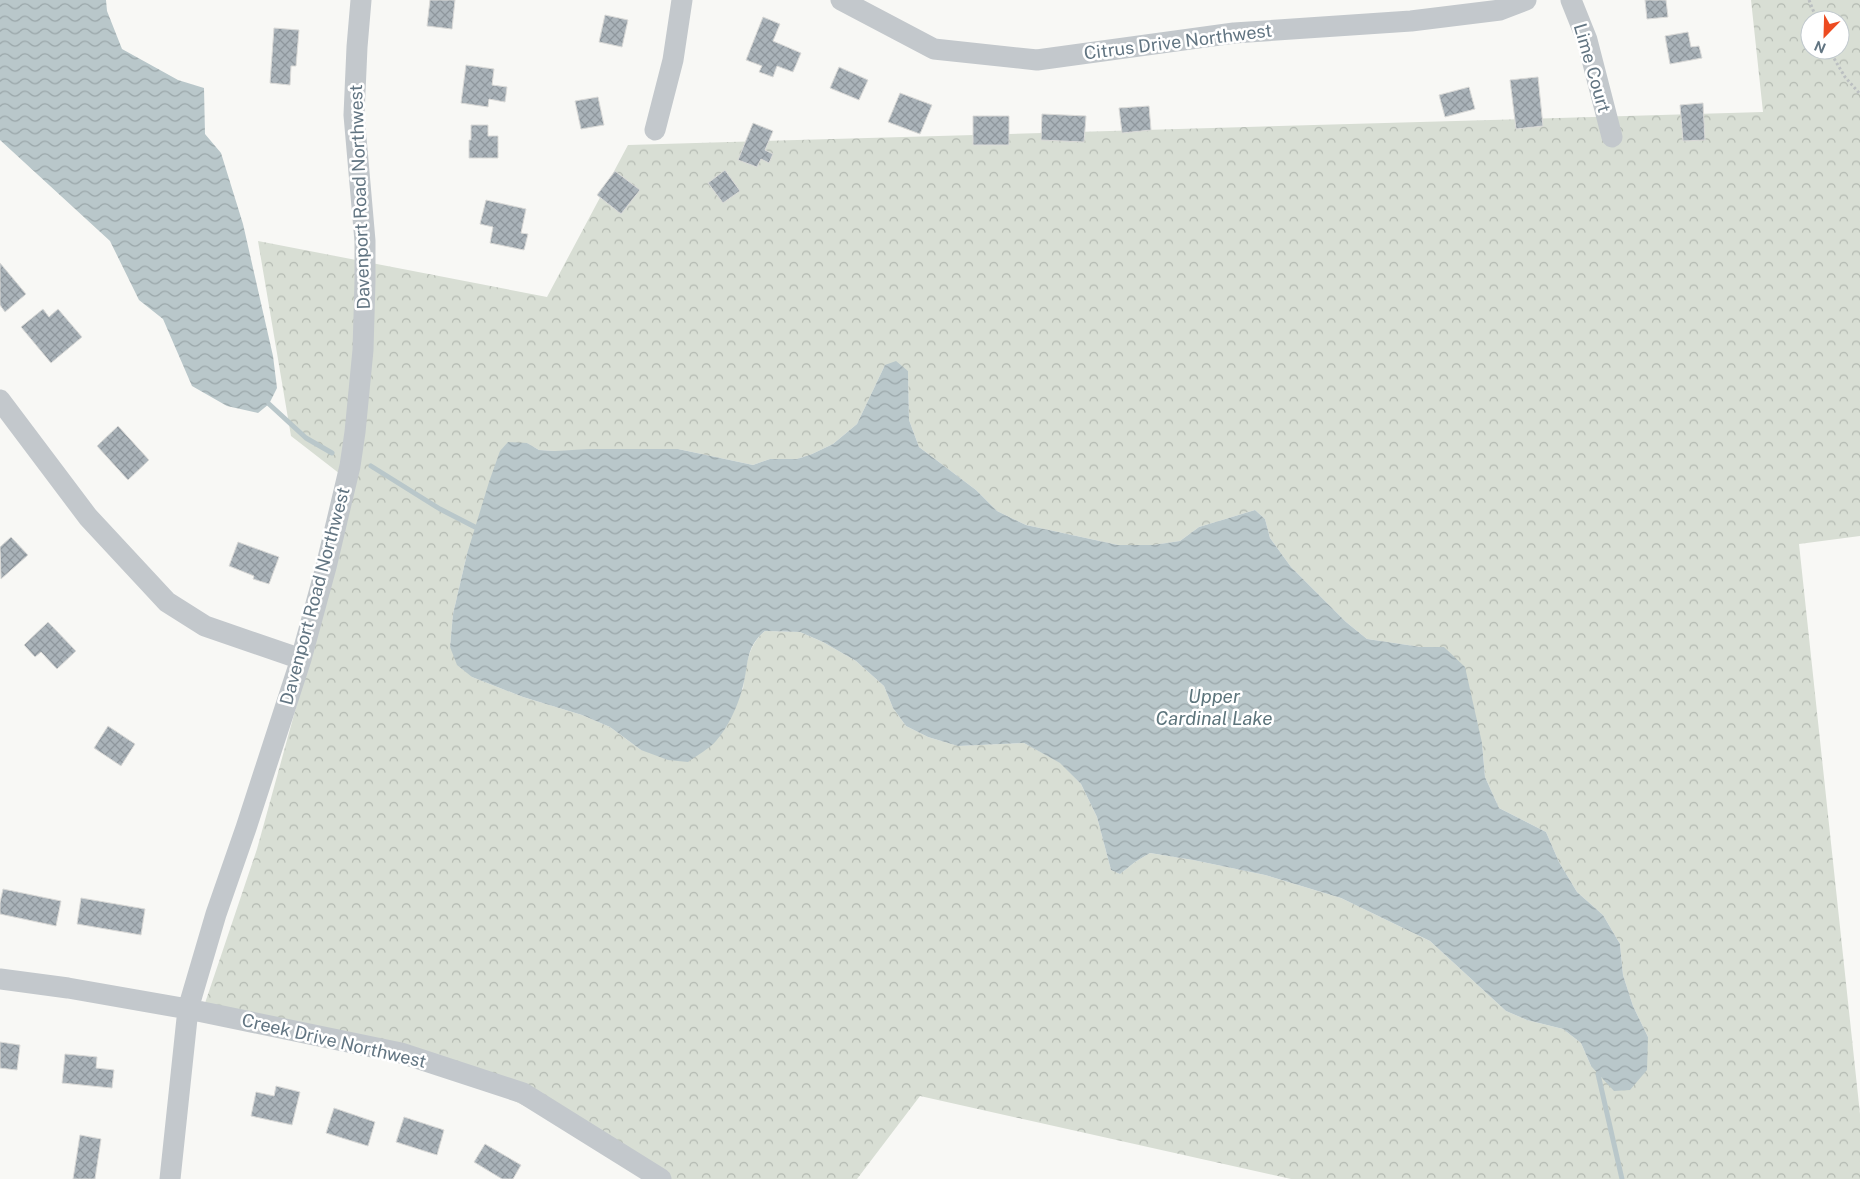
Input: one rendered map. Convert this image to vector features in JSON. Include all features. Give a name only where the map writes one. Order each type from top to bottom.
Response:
[{"type":"street","name":"Davenport Road Northwest","points":[[170,1179],[188,1009],[216,914],[301,659],[326,567],[350,466],[363,350],[365,241],[354,115],[357,47],[362,0]]},
{"type":"street","points":[[655,130],[672,60],[682,0]]},
{"type":"street","name":"Citrus Drive Northwest","points":[[841,0],[934,50],[1037,60],[1234,33],[1411,21],[1500,10],[1526,0]]},
{"type":"street","name":"Lime Court","points":[[1571,0],[1587,40],[1612,137]]},
{"type":"street","points":[[0,400],[88,517],[166,602],[205,626],[301,659]]},
{"type":"street","name":"Creek Drive Northwest","points":[[0,979],[68,988],[188,1009],[401,1053],[523,1093],[661,1179]]},
{"type":"path","points":[[1835,60],[1845,77],[1860,94]]},
{"type":"green space","points":[[1751,0],[1860,0],[1860,536],[1799,544],[1860,1114],[1860,1179],[1291,1179],[920,1096],[857,1179],[659,1179],[637,1160],[458,1074],[204,1006],[257,849],[314,642],[353,484],[291,436],[258,241],[547,297],[628,145],[1763,112]],"holes":[[[885,365],[908,371],[909,420],[919,447],[976,490],[997,511],[1026,525],[1118,545],[1153,545],[1180,541],[1199,527],[1255,510],[1265,519],[1270,538],[1291,567],[1346,622],[1367,639],[1421,647],[1444,647],[1482,743],[1485,777],[1499,808],[1546,832],[1559,862],[1577,892],[1603,915],[1620,944],[1623,975],[1633,1006],[1648,1037],[1591,1066],[1581,1043],[1563,1029],[1527,1020],[1506,1011],[1430,941],[1341,898],[1265,875],[1150,853],[1120,874],[1111,870],[1097,817],[1081,784],[1061,763],[1024,743],[958,746],[928,737],[906,726],[893,708],[884,686],[856,661],[823,642],[800,632],[765,631],[754,643],[748,657],[743,689],[641,750],[610,727],[582,715],[523,697],[472,677],[450,647],[453,614],[467,554],[527,443],[539,450],[555,451],[678,449],[753,465],[770,459],[797,459],[833,444],[857,424]]]},
{"type":"water","points":[[0,0],[106,0],[107,11],[122,49],[178,80],[204,88],[205,134],[221,153],[243,224],[273,356],[277,388],[269,404],[258,413],[227,406],[192,386],[163,319],[139,300],[110,241],[0,140]]},
{"type":"water","name":"Upper Cardinal Lake","points":[[896,361],[908,371],[909,420],[919,447],[976,490],[997,511],[1026,525],[1118,545],[1153,545],[1180,541],[1199,527],[1255,510],[1265,519],[1270,538],[1291,567],[1346,622],[1367,639],[1421,647],[1444,647],[1465,667],[1482,743],[1485,777],[1499,808],[1546,832],[1559,862],[1577,892],[1603,915],[1620,944],[1623,975],[1633,1006],[1648,1037],[1647,1070],[1630,1090],[1614,1091],[1591,1066],[1581,1043],[1563,1029],[1527,1020],[1506,1011],[1430,941],[1341,898],[1265,875],[1150,853],[1120,874],[1111,870],[1097,817],[1081,784],[1060,763],[1024,743],[958,746],[928,737],[906,726],[893,708],[884,686],[856,661],[823,642],[800,632],[765,631],[758,637],[750,651],[740,697],[728,723],[713,744],[688,762],[668,760],[641,750],[610,727],[582,715],[523,697],[472,677],[457,665],[450,647],[453,614],[467,554],[489,482],[500,451],[508,442],[527,443],[539,450],[555,451],[678,449],[753,465],[770,459],[797,459],[833,444],[857,424],[885,365]]},
{"type":"building","points":[[430,0],[455,0],[452,29],[427,26]]},
{"type":"building","points":[[1645,0],[1666,0],[1668,17],[1647,19]]},
{"type":"building","points":[[605,15],[628,20],[622,47],[599,42]]},
{"type":"building","points":[[763,17],[780,24],[773,41],[801,53],[793,72],[777,66],[773,77],[759,72],[762,66],[746,60]]},
{"type":"building","points":[[274,28],[299,30],[296,66],[291,66],[290,85],[270,83]]},
{"type":"building","points":[[1688,32],[1691,47],[1699,46],[1702,58],[1670,64],[1665,36]]},
{"type":"building","points":[[466,65],[494,69],[492,85],[507,87],[505,102],[489,99],[488,107],[461,103]]},
{"type":"building","points":[[839,67],[868,80],[859,100],[830,88]]},
{"type":"building","points":[[1538,77],[1543,126],[1516,129],[1510,80]]},
{"type":"building","points":[[1469,87],[1475,109],[1445,117],[1439,95]]},
{"type":"building","points":[[900,93],[932,105],[920,134],[888,122]]},
{"type":"building","points":[[598,97],[604,125],[581,129],[575,101]]},
{"type":"building","points":[[1703,103],[1705,140],[1683,141],[1680,105]]},
{"type":"building","points":[[1149,106],[1151,130],[1122,133],[1119,108]]},
{"type":"building","points":[[1042,114],[1086,116],[1084,142],[1041,140]]},
{"type":"building","points":[[973,116],[1009,116],[1009,145],[973,145]]},
{"type":"building","points":[[753,123],[773,131],[765,150],[773,154],[769,163],[761,159],[757,167],[738,160]]},
{"type":"building","points":[[471,125],[488,125],[488,136],[498,136],[498,158],[469,158]]},
{"type":"building","points":[[725,170],[740,191],[723,203],[708,183]]},
{"type":"building","points":[[615,171],[640,190],[621,214],[597,195]]},
{"type":"building","points":[[486,200],[526,209],[521,233],[528,234],[524,250],[490,243],[493,227],[480,224]]},
{"type":"building","points":[[0,263],[26,294],[5,312],[0,305]]},
{"type":"building","points":[[43,309],[49,317],[58,309],[82,337],[51,363],[21,327]]},
{"type":"building","points":[[118,426],[149,460],[128,480],[97,446]]},
{"type":"building","points":[[11,537],[28,555],[1,579],[0,547]]},
{"type":"building","points":[[238,542],[279,557],[269,584],[253,579],[254,576],[229,566]]},
{"type":"building","points":[[48,622],[76,651],[57,669],[41,652],[35,657],[24,645]]},
{"type":"building","points":[[108,726],[135,744],[121,766],[94,748]]},
{"type":"building","points":[[3,889],[61,901],[56,926],[0,914]]},
{"type":"building","points":[[81,898],[145,909],[141,935],[77,924]]},
{"type":"building","points":[[0,1042],[20,1045],[17,1070],[0,1068]]},
{"type":"building","points":[[65,1054],[97,1057],[96,1068],[114,1070],[112,1088],[62,1083]]},
{"type":"building","points":[[276,1086],[300,1092],[292,1125],[251,1116],[256,1092],[274,1096]]},
{"type":"building","points":[[334,1108],[375,1122],[368,1146],[326,1133]]},
{"type":"building","points":[[404,1117],[444,1130],[437,1155],[396,1142]]},
{"type":"building","points":[[80,1135],[101,1139],[95,1179],[73,1179]]},
{"type":"building","points":[[485,1144],[521,1165],[513,1179],[502,1179],[474,1162]]},
{"type":"waterway","points":[[269,404],[306,438],[332,453]]},
{"type":"waterway","points":[[371,466],[440,509],[475,527]]},
{"type":"waterway","points":[[1598,1074],[1622,1179]]}]
